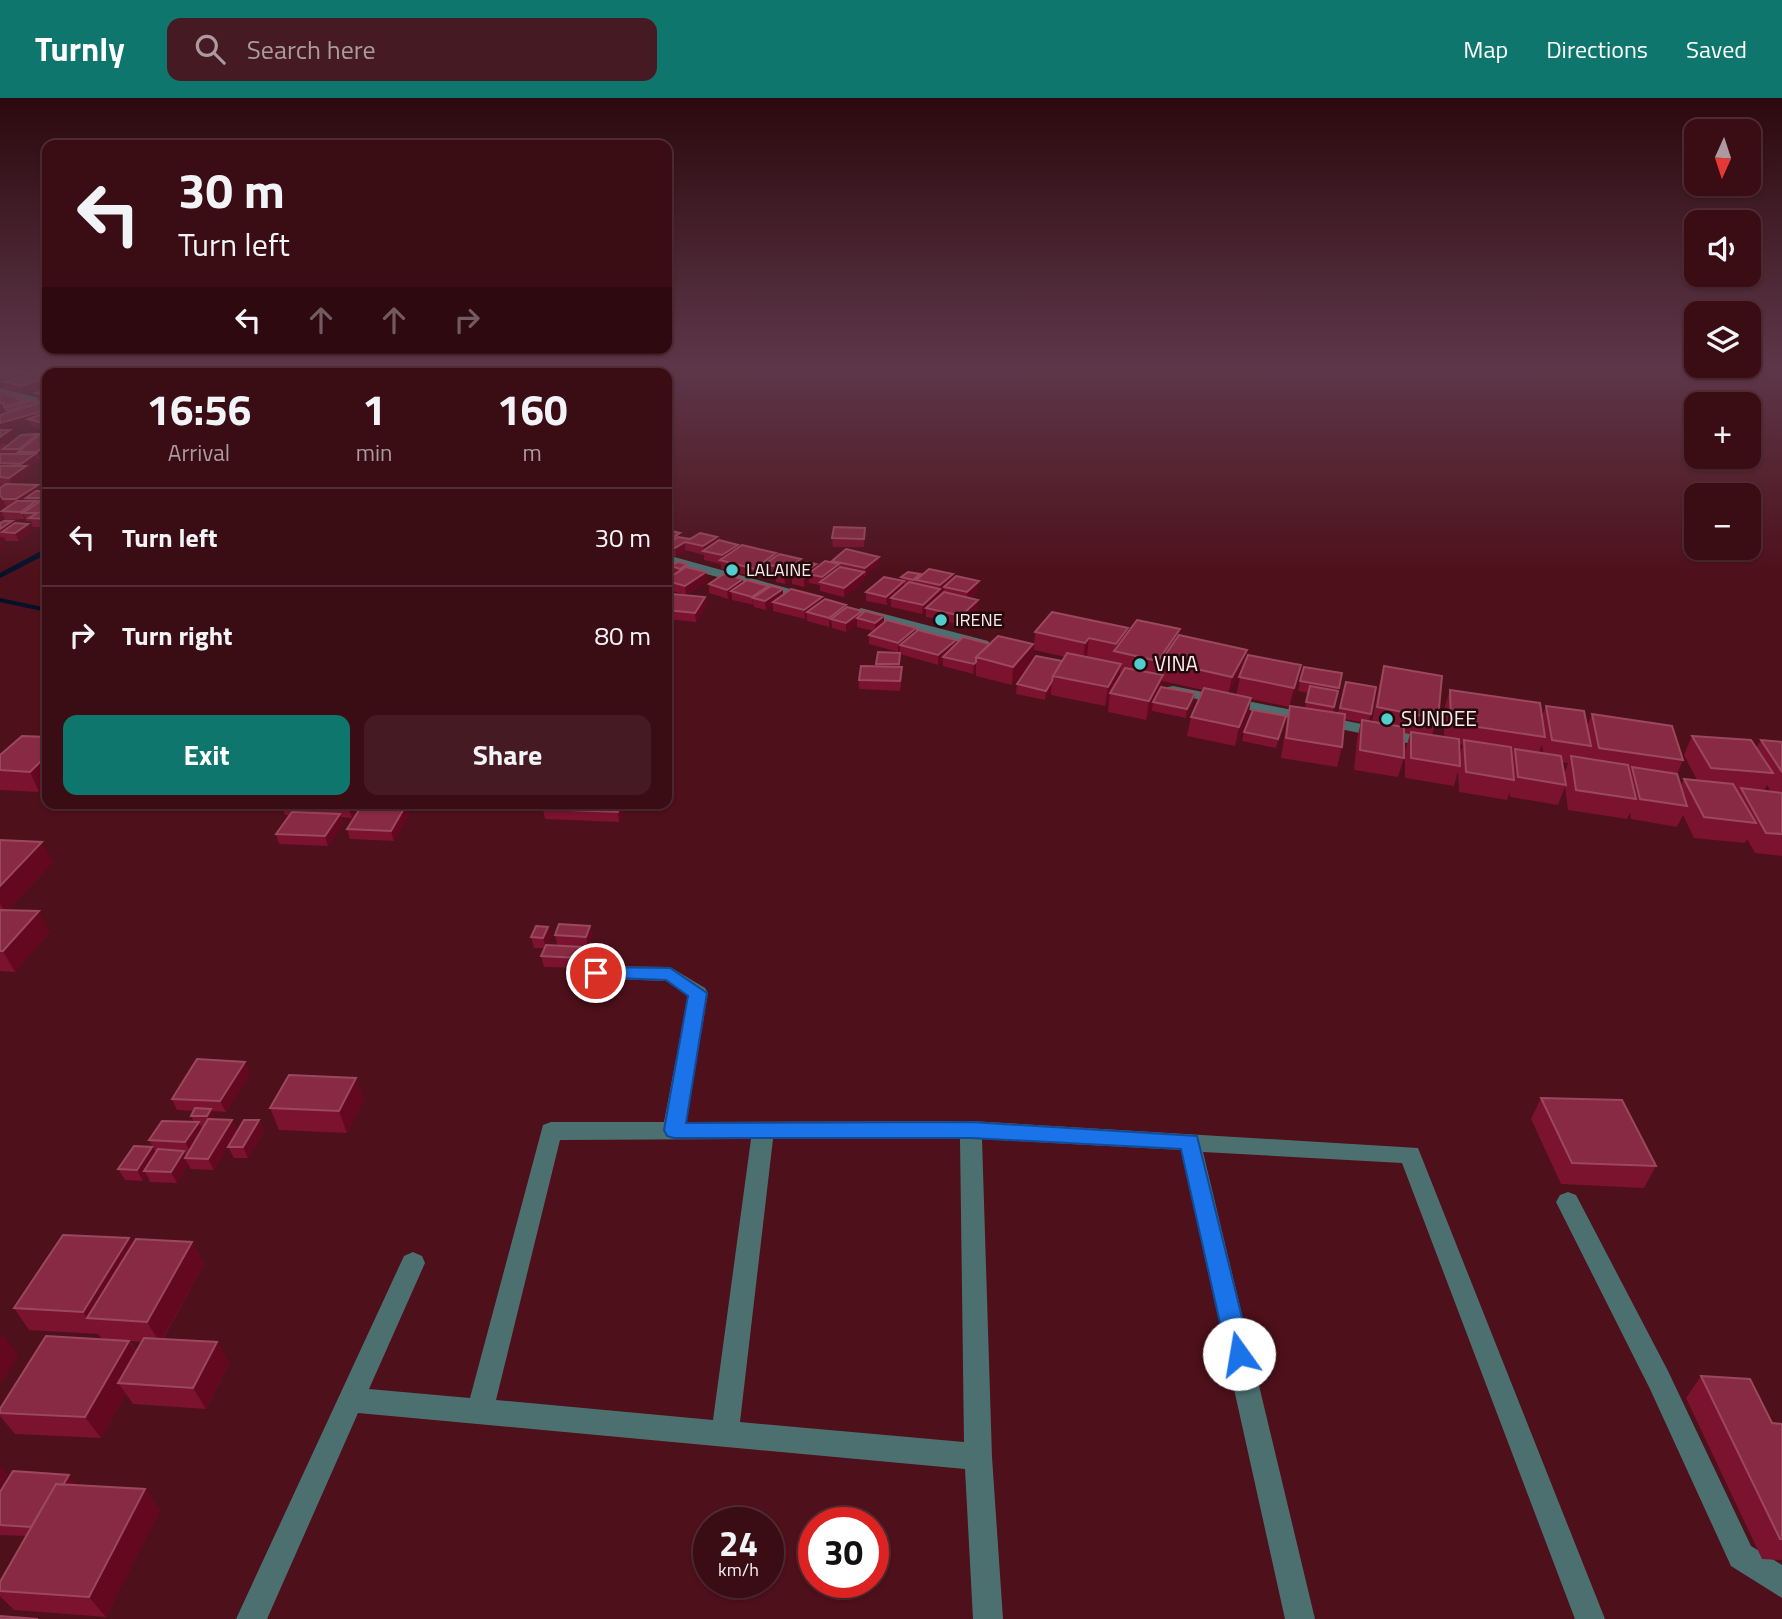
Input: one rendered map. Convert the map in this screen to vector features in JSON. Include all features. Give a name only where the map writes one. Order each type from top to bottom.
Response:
[{"type":"street","points":[[672,560],[820,601]]},
{"type":"street","points":[[844,608],[994,646]]},
{"type":"street","points":[[1164,688],[1229,704],[1453,747]]},
{"type":"street","points":[[596,973],[670,974],[698,993],[674,1130]]},
{"type":"street","points":[[725,1435],[763,1130]]},
{"type":"street","points":[[480,1411],[551,1131],[971,1130],[1410,1153],[1590,1619]]},
{"type":"street","points":[[971,1130],[978,1457],[988,1619]]},
{"type":"street","points":[[1190,1142],[1300,1619]]},
{"type":"street","points":[[1569,1202],[1659,1380],[1741,1556],[1782,1583]]},
{"type":"street","points":[[251,1619],[413,1262]]},
{"type":"street","points":[[351,1400],[978,1457]]},
{"type":"building","points":[[21,435],[37,435],[19,449],[3,449]]},
{"type":"building","points":[[42,435],[42,448],[37,452],[18,452]]},
{"type":"building","points":[[0,454],[35,454],[21,464],[0,463]]},
{"type":"building","points":[[0,466],[26,466],[9,478],[0,477]]},
{"type":"building","points":[[6,484],[38,485],[16,499],[3,499],[0,488]]},
{"type":"building","points":[[36,491],[42,491],[42,498],[26,498]]},
{"type":"building","points":[[17,501],[36,501],[21,512],[2,511]]},
{"type":"building","points":[[42,501],[42,519],[29,518],[37,513],[23,513]]},
{"type":"building","points":[[12,521],[0,529],[0,523]]},
{"type":"building","points":[[15,523],[28,524],[15,533],[2,532]]},
{"type":"building","points":[[834,527],[865,528],[864,539],[832,538]]},
{"type":"building","points":[[700,533],[717,537],[703,546],[685,542],[672,547],[672,541],[678,537],[690,539]]},
{"type":"building","points":[[719,540],[738,545],[722,555],[703,551]]},
{"type":"building","points":[[742,545],[776,553],[754,569],[720,560]]},
{"type":"building","points":[[846,549],[879,557],[865,568],[832,561]]},
{"type":"building","points":[[779,554],[801,559],[788,569],[765,564]]},
{"type":"building","points":[[825,561],[839,564],[822,577],[808,574]]},
{"type":"building","points":[[678,562],[687,564],[680,569],[672,565]]},
{"type":"building","points":[[806,562],[816,564],[806,571],[797,569]]},
{"type":"building","points":[[686,567],[706,572],[685,586],[672,582],[672,576]]},
{"type":"building","points":[[840,567],[864,572],[844,588],[820,582]]},
{"type":"building","points":[[929,569],[953,574],[940,585],[916,580]]},
{"type":"building","points":[[780,570],[789,572],[784,576],[776,574]]},
{"type":"building","points":[[797,572],[809,574],[804,578],[792,576]]},
{"type":"building","points":[[908,572],[920,574],[913,580],[901,577]]},
{"type":"building","points":[[724,574],[743,579],[727,590],[709,584]]},
{"type":"building","points":[[956,576],[979,581],[967,592],[944,587]]},
{"type":"building","points":[[884,577],[904,581],[886,597],[866,592]]},
{"type":"building","points":[[747,580],[768,586],[752,597],[731,591]]},
{"type":"building","points":[[909,582],[940,589],[923,605],[891,598]]},
{"type":"building","points":[[771,586],[783,589],[765,601],[753,598]]},
{"type":"building","points":[[791,589],[822,597],[804,610],[773,602]]},
{"type":"building","points":[[944,592],[978,600],[961,616],[926,608]]},
{"type":"building","points":[[672,594],[705,597],[695,613],[672,611]]},
{"type":"building","points":[[825,599],[846,605],[829,618],[807,612]]},
{"type":"building","points":[[847,607],[862,611],[846,623],[831,619]]},
{"type":"building","points":[[865,611],[884,616],[875,623],[857,618]]},
{"type":"building","points":[[1052,612],[1128,628],[1116,644],[1089,638],[1085,643],[1035,632]]},
{"type":"building","points":[[887,620],[916,628],[898,643],[869,635]]},
{"type":"building","points":[[1137,620],[1180,629],[1158,661],[1114,651]]},
{"type":"building","points":[[918,630],[956,640],[938,655],[900,645]]},
{"type":"building","points":[[1179,635],[1247,650],[1232,677],[1161,661]]},
{"type":"building","points":[[998,636],[1033,644],[1013,667],[976,657]]},
{"type":"building","points":[[963,637],[990,644],[976,657],[974,664],[943,657]]},
{"type":"building","points":[[878,652],[900,653],[899,664],[876,664]]},
{"type":"building","points":[[1067,653],[1121,664],[1108,687],[1053,676]]},
{"type":"building","points":[[1248,655],[1301,665],[1294,688],[1239,677]]},
{"type":"building","points":[[1036,656],[1062,661],[1046,691],[1017,684]]},
{"type":"building","points":[[861,666],[902,667],[900,681],[859,680]]},
{"type":"building","points":[[1384,666],[1442,676],[1438,719],[1377,707]]},
{"type":"building","points":[[1304,667],[1342,673],[1339,688],[1300,681]]},
{"type":"building","points":[[1125,668],[1163,675],[1149,701],[1110,693]]},
{"type":"building","points":[[1346,682],[1376,687],[1371,714],[1340,708]]},
{"type":"building","points":[[1310,686],[1338,691],[1334,707],[1306,702]]},
{"type":"building","points":[[1161,687],[1195,693],[1187,709],[1153,702]]},
{"type":"building","points":[[1204,688],[1251,698],[1239,727],[1191,717]]},
{"type":"building","points":[[1450,690],[1540,703],[1545,737],[1451,723]]},
{"type":"building","points":[[1290,706],[1345,714],[1342,747],[1286,738]]},
{"type":"building","points":[[1546,706],[1584,711],[1591,746],[1552,740]]},
{"type":"building","points":[[1253,710],[1286,716],[1278,739],[1244,732]]},
{"type":"building","points":[[1592,714],[1672,726],[1683,760],[1599,748]]},
{"type":"building","points":[[1362,720],[1404,727],[1404,758],[1360,750]]},
{"type":"building","points":[[1411,732],[1459,739],[1460,766],[1411,758]]},
{"type":"building","points":[[22,736],[42,737],[42,760],[30,772],[0,770],[0,755]]},
{"type":"building","points":[[1692,736],[1751,740],[1773,773],[1711,768]]},
{"type":"building","points":[[1464,740],[1511,747],[1514,780],[1466,772]]},
{"type":"building","points":[[1761,740],[1782,742],[1782,772]]},
{"type":"building","points":[[1515,749],[1561,756],[1566,785],[1518,777]]},
{"type":"building","points":[[1571,756],[1628,765],[1636,799],[1576,790]]},
{"type":"building","points":[[1632,767],[1677,774],[1687,806],[1640,799]]},
{"type":"building","points":[[1684,779],[1733,784],[1756,823],[1704,817]]},
{"type":"building","points":[[1741,788],[1782,793],[1782,834],[1766,833]]},
{"type":"building","points":[[360,809],[404,809],[391,831],[347,829]]},
{"type":"building","points":[[543,809],[619,809],[618,812]]},
{"type":"building","points":[[292,812],[340,814],[325,836],[276,834]]},
{"type":"building","points":[[0,840],[42,842],[0,886]]},
{"type":"building","points":[[0,910],[39,911],[3,951],[0,951]]},
{"type":"building","points":[[559,924],[590,926],[586,937],[555,935]]},
{"type":"building","points":[[536,926],[548,927],[543,938],[531,937]]},
{"type":"building","points":[[546,945],[582,947],[578,958],[541,956]]},
{"type":"building","points":[[197,1059],[245,1062],[220,1101],[172,1099]]},
{"type":"building","points":[[289,1075],[356,1078],[339,1111],[270,1108]]},
{"type":"building","points":[[1541,1098],[1622,1100],[1656,1166],[1572,1163]]},
{"type":"building","points":[[195,1108],[211,1109],[207,1116],[191,1116]]},
{"type":"building","points":[[208,1119],[232,1120],[208,1159],[185,1158]]},
{"type":"building","points":[[244,1120],[259,1120],[243,1147],[228,1147]]},
{"type":"building","points":[[162,1121],[199,1122],[185,1142],[149,1140]]},
{"type":"building","points":[[134,1146],[152,1147],[137,1170],[118,1169]]},
{"type":"building","points":[[158,1149],[184,1151],[171,1172],[144,1171]]},
{"type":"building","points":[[63,1235],[129,1238],[83,1312],[14,1308]]},
{"type":"building","points":[[136,1239],[192,1242],[147,1322],[87,1318]]},
{"type":"building","points":[[46,1336],[129,1341],[85,1417],[0,1413]]},
{"type":"building","points":[[144,1338],[217,1342],[193,1388],[118,1383]]},
{"type":"building","points":[[1701,1376],[1750,1379],[1772,1423],[1782,1424],[1782,1539],[1780,1539]]},
{"type":"building","points":[[13,1471],[69,1475],[63,1485],[56,1484],[31,1527],[0,1525],[0,1492]]},
{"type":"building","points":[[56,1484],[145,1489],[89,1597],[0,1591],[0,1582]]},
{"type":"building","points":[[0,1616],[38,1619],[0,1619]]},
{"type":"waterway","points":[[0,576],[42,553]]},
{"type":"waterway","points":[[0,600],[42,609]]},
{"type":"place","name":"LALAINE","points":[[732,570]]},
{"type":"place","name":"IRENE","points":[[941,620]]},
{"type":"place","name":"VINA","points":[[1140,664]]},
{"type":"place","name":"SUNDEE","points":[[1387,719]]},
{"type":"route","points":[[596,973],[670,974],[698,993],[674,1130],[971,1130],[1190,1142],[1239,1354]]}]
